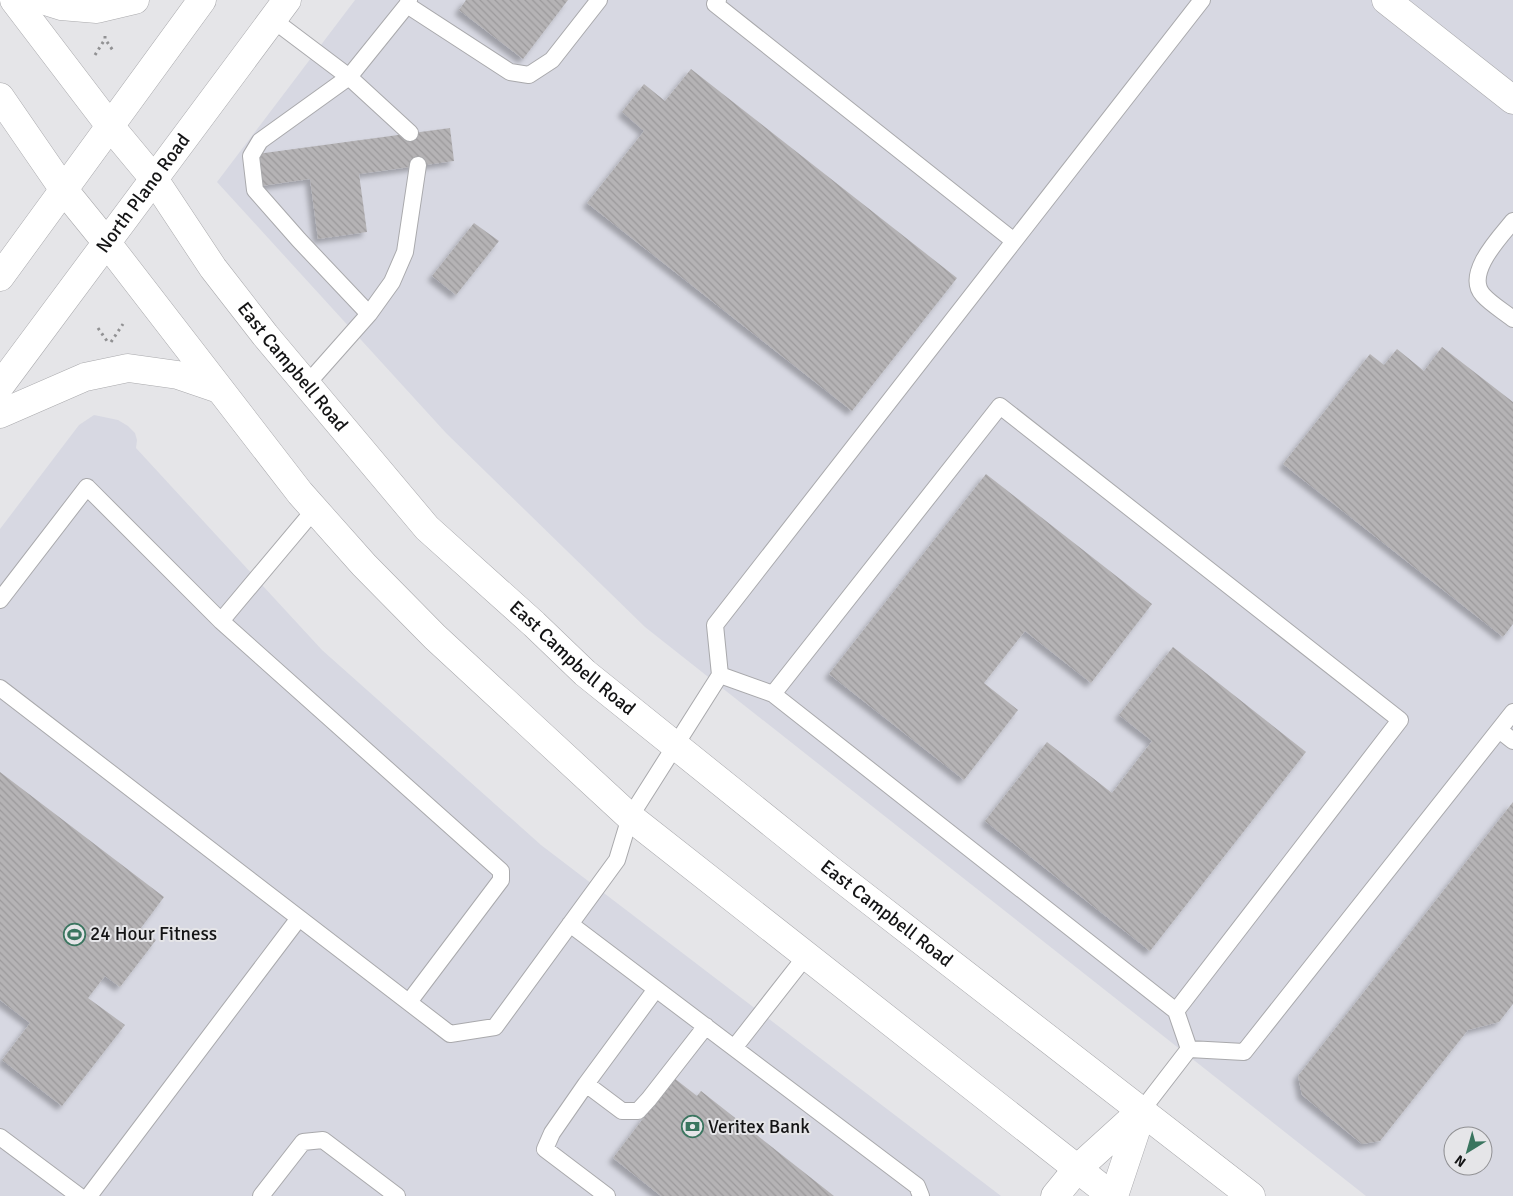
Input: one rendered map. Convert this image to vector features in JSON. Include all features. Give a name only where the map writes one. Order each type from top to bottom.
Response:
[{"type":"main road","name":"East Campbell Road","points":[[14,0],[110,126],[154,179],[213,268],[264,335],[427,528],[534,624],[585,673],[829,868],[1251,1196]]},
{"type":"main road","points":[[42,0],[61,6],[97,9],[135,0]]},
{"type":"main road","points":[[0,277],[202,0]]},
{"type":"main road","points":[[1386,0],[1513,100]]},
{"type":"main road","name":"North Plano Road","points":[[0,386],[279,10]]},
{"type":"main road","points":[[0,97],[64,190],[107,242],[300,493],[364,565],[435,637],[630,817],[1113,1196],[1142,1110]]},
{"type":"main road","points":[[0,414],[85,377],[128,368],[178,375],[219,388]]},
{"type":"main road","points":[[1055,1196],[1077,1169],[1142,1110]]},
{"type":"lane","points":[[369,314],[255,190],[251,156],[260,141],[349,77],[408,2],[510,72],[529,75],[552,60],[599,0]]},
{"type":"lane","points":[[718,0],[715,4],[1014,241]]},
{"type":"lane","points":[[0,688],[450,1034],[496,1028],[617,860],[630,817],[720,675],[715,625],[1202,0]]},
{"type":"lane","points":[[279,10],[410,133]]},
{"type":"lane","points":[[306,384],[369,314],[392,282],[405,252],[418,165]]},
{"type":"lane","points":[[1513,221],[1490,250],[1480,267],[1478,281],[1481,294],[1513,319]]},
{"type":"lane","points":[[773,694],[1000,406],[1400,720],[1176,1011]]},
{"type":"lane","points":[[0,600],[87,487],[221,621],[501,871],[501,880],[409,1002]]},
{"type":"lane","points":[[221,621],[315,509]]},
{"type":"lane","points":[[720,675],[773,694],[1176,1011],[1189,1049]]},
{"type":"lane","points":[[1189,1049],[1244,1052],[1513,712]]},
{"type":"lane","points":[[1499,730],[1513,742]]},
{"type":"lane","points":[[89,1196],[299,918]]},
{"type":"lane","points":[[570,924],[917,1186],[921,1196]]},
{"type":"lane","points":[[734,1048],[806,956]]},
{"type":"lane","points":[[607,1196],[545,1149],[552,1133],[656,989]]},
{"type":"lane","points":[[586,1084],[622,1111],[638,1111],[706,1026]]},
{"type":"lane","points":[[1142,1110],[1189,1049]]},
{"type":"lane","points":[[0,1137],[79,1196]]},
{"type":"lane","points":[[261,1196],[303,1142],[323,1140],[397,1196]]},
{"type":"path","points":[[95,54],[105,39],[114,52]]},
{"type":"path","points":[[98,328],[109,344],[123,324]]},
{"type":"shaded area","points":[[355,0],[1513,0],[1513,1196],[1366,1196],[645,627],[446,433],[217,182]]},
{"type":"shaded area","points":[[94,415],[118,420],[128,426],[135,433],[137,440],[136,448],[322,650],[541,845],[1001,1196],[0,1196],[0,529],[79,425]]},
{"type":"building","points":[[466,0],[568,0],[523,59],[459,10]]},
{"type":"building","points":[[691,69],[957,278],[852,411],[587,203],[644,131],[622,112],[644,84],[665,101]]},
{"type":"building","points":[[450,128],[454,161],[359,174],[367,232],[318,239],[310,179],[261,186],[257,154]]},
{"type":"building","points":[[474,223],[499,241],[456,295],[432,276]]},
{"type":"building","points":[[1442,347],[1513,402],[1513,624],[1503,637],[1283,464],[1370,354],[1384,365],[1397,349],[1424,371]]},
{"type":"building","points":[[986,474],[1152,604],[1091,683],[1025,631],[984,683],[1018,710],[964,780],[829,674]]},
{"type":"building","points":[[1173,647],[1306,752],[1150,951],[985,821],[1047,742],[1112,793],[1152,741],[1119,715]]},
{"type":"building","name":"24 Hour Fitness","points":[[0,772],[164,897],[141,928],[156,940],[120,987],[105,976],[88,998],[125,1025],[62,1106],[2,1060],[30,1023],[0,1000]]},
{"type":"building","points":[[1513,802],[1513,1004],[1499,1022],[1468,1030],[1380,1141],[1362,1144],[1302,1095],[1298,1076]]},
{"type":"building","name":"Veritex Bank","points":[[674,1078],[697,1096],[701,1091],[834,1196],[661,1196],[613,1158]]},
{"type":"place","name":"24 Hour Fitness","points":[[74,934]]},
{"type":"place","name":"Veritex Bank","points":[[692,1127]]}]
